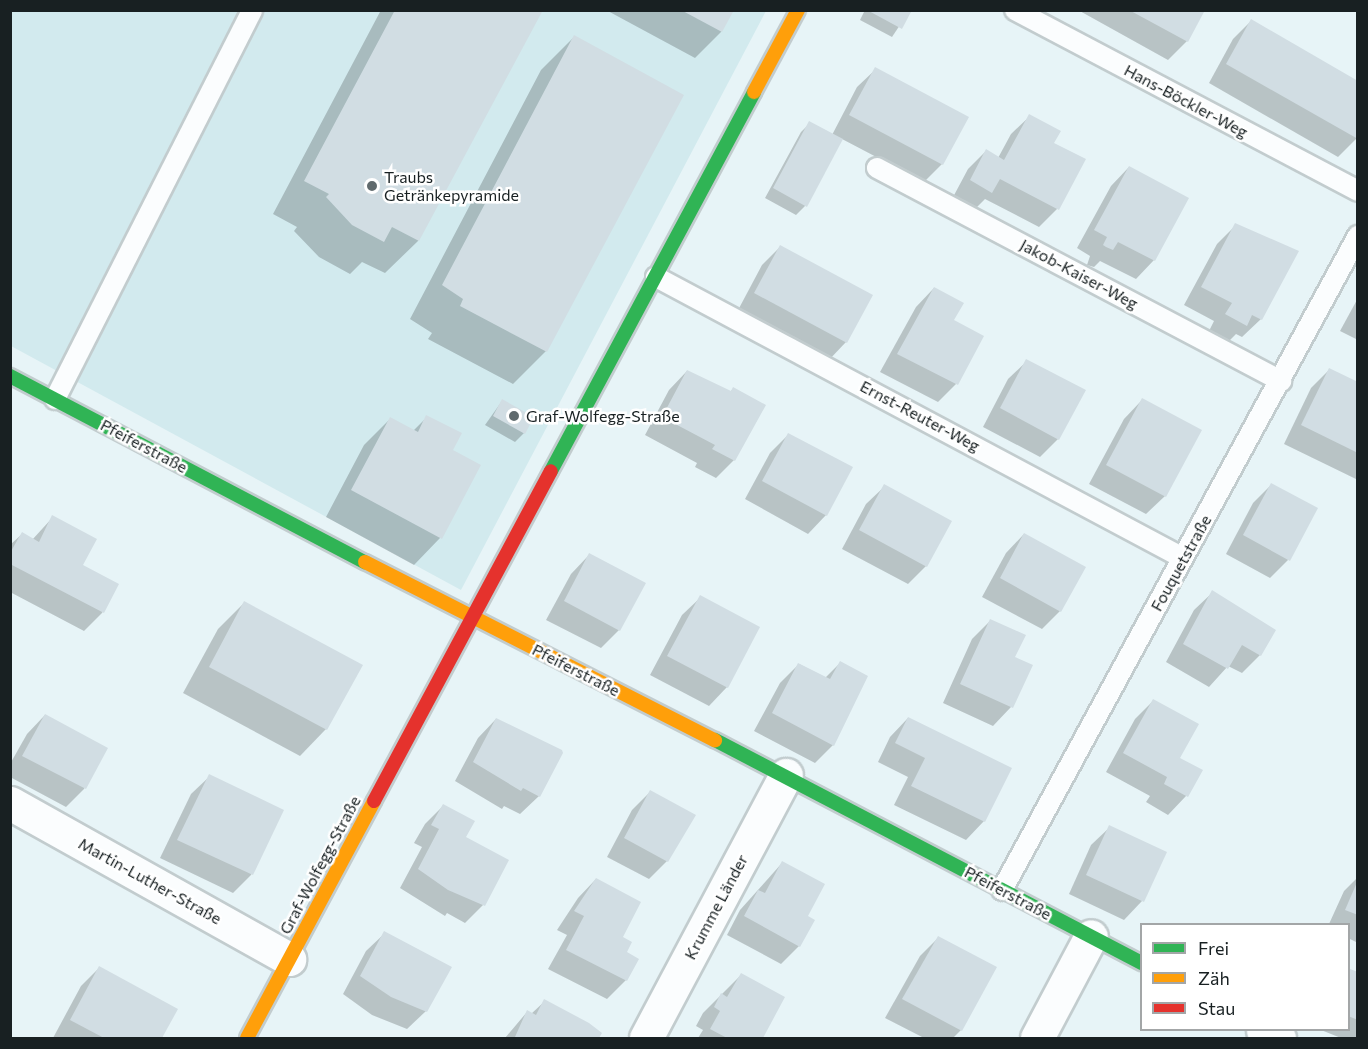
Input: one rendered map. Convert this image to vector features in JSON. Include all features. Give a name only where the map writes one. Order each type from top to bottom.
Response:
[{"type":"street","name":"Graf-Wolfegg-Straße","points":[[247,1038],[798,10]]},
{"type":"street","name":"Pfeiferstraße","points":[[10,376],[472,618],[786,775],[1140,962]]},
{"type":"street","name":"Krumme Länder","points":[[646,1038],[786,775]]},
{"type":"street","name":"Martin-Luther-Straße","points":[[10,803],[289,959]]},
{"type":"street","points":[[1037,1038],[1091,936]]},
{"type":"lane","points":[[55,399],[252,10]]},
{"type":"lane","name":"Hans-Böckler-Weg","points":[[1016,10],[1358,191]]},
{"type":"lane","name":"Jakob-Kaiser-Weg","points":[[877,168],[1281,381]]},
{"type":"lane","name":"Fouquetstraße","points":[[1002,890],[1358,236]]},
{"type":"lane","name":"Ernst-Reuter-Weg","points":[[656,277],[1183,558]]},
{"type":"shaded area","points":[[10,11],[766,11],[461,590],[11,346]]},
{"type":"building","points":[[395,10],[543,10],[419,241],[392,227],[384,242],[352,225],[326,197],[329,194],[304,181]]},
{"type":"building","points":[[681,10],[734,10],[722,32]]},
{"type":"building","points":[[867,10],[912,10],[902,29]]},
{"type":"building","points":[[1129,10],[1205,10],[1188,42]]},
{"type":"building","points":[[1251,19],[1358,81],[1358,139],[1226,64]]},
{"type":"building","points":[[574,35],[684,95],[547,352],[460,306],[463,299],[442,285]]},
{"type":"building","points":[[875,67],[969,117],[943,165],[849,115]]},
{"type":"building","points":[[1029,114],[1061,131],[1054,143],[1086,159],[1059,210],[1000,179],[992,193],[970,180],[986,149],[1004,160]]},
{"type":"building","points":[[809,121],[843,139],[807,207],[773,188]]},
{"type":"building","points":[[1129,166],[1189,198],[1155,261],[1118,242],[1113,250],[1106,247],[1103,245],[1107,237],[1094,230]]},
{"type":"building","points":[[1235,223],[1299,251],[1262,320],[1252,315],[1247,326],[1225,314],[1232,303],[1201,287]]},
{"type":"building","points":[[780,245],[873,295],[847,343],[754,293]]},
{"type":"building","points":[[934,287],[964,303],[954,320],[984,336],[958,385],[897,354]]},
{"type":"building","points":[[1026,359],[1086,390],[1059,440],[1000,408]]},
{"type":"building","points":[[1329,368],[1358,382],[1358,453],[1301,425]]},
{"type":"building","points":[[687,370],[731,391],[733,387],[766,405],[735,461],[712,449],[715,445],[662,417]]},
{"type":"building","points":[[1142,398],[1202,430],[1166,497],[1106,465]]},
{"type":"building","name":"Graf-Wolfegg-Straße","points":[[502,399],[534,417],[525,434],[493,416]]},
{"type":"building","points":[[426,415],[462,433],[453,450],[481,465],[442,539],[351,490],[390,417],[418,432]]},
{"type":"building","points":[[788,433],[853,467],[827,516],[762,481]]},
{"type":"building","points":[[1271,483],[1318,508],[1290,561],[1243,535]]},
{"type":"building","points":[[884,484],[952,521],[927,567],[859,530]]},
{"type":"building","points":[[52,515],[97,539],[83,565],[119,584],[104,613],[10,564],[10,553],[22,532],[39,542]]},
{"type":"building","points":[[1024,533],[1086,567],[1061,612],[1000,578]]},
{"type":"building","points":[[589,553],[646,583],[620,631],[564,601]]},
{"type":"building","points":[[1212,590],[1276,630],[1261,656],[1242,645],[1228,669],[1183,644]]},
{"type":"building","points":[[700,595],[760,627],[728,688],[667,656]]},
{"type":"building","points":[[244,601],[363,665],[327,730],[209,667]]},
{"type":"building","points":[[990,619],[1026,635],[1015,657],[1033,665],[1013,708],[960,684]]},
{"type":"building","points":[[840,661],[868,676],[834,746],[772,713],[798,663],[830,679]]},
{"type":"building","points":[[1153,699],[1199,724],[1180,758],[1203,770],[1188,797],[1164,784],[1167,777],[1123,753]]},
{"type":"building","points":[[45,714],[108,748],[86,789],[22,756]]},
{"type":"building","points":[[908,717],[1012,768],[985,822],[911,786],[925,758],[895,743]]},
{"type":"building","points":[[496,718],[562,750],[563,753],[540,797],[523,788],[521,791],[473,762]]},
{"type":"building","points":[[209,774],[284,810],[253,875],[177,840]]},
{"type":"building","points":[[650,790],[696,815],[668,862],[624,838]]},
{"type":"building","points":[[443,804],[475,821],[466,837],[509,860],[485,906],[448,890],[418,869],[439,829],[431,825]]},
{"type":"building","points":[[1109,825],[1167,852],[1144,902],[1086,875]]},
{"type":"building","points":[[782,861],[825,884],[808,916],[815,920],[800,947],[744,916],[758,890],[765,893]]},
{"type":"building","points":[[596,878],[641,902],[623,937],[632,942],[627,952],[639,959],[627,981],[566,950],[584,916],[574,911]]},
{"type":"building","points":[[1358,880],[1358,915],[1345,910]]},
{"type":"building","points":[[384,931],[452,967],[427,1012],[391,997],[360,976]]},
{"type":"building","points":[[938,936],[997,967],[962,1031],[902,999]]},
{"type":"building","points":[[99,966],[178,1009],[162,1038],[104,1038],[70,1020]]},
{"type":"building","points":[[1350,969],[1358,972],[1358,1020],[1350,1017]]},
{"type":"building","points":[[741,973],[785,997],[763,1038],[727,1038],[710,1029],[720,1011],[714,1007],[721,993],[727,997]]},
{"type":"building","points":[[544,999],[589,1023],[602,1033],[599,1038],[515,1037],[527,1010],[536,1015]]},
{"type":"traffic: fast","points":[[551,471],[754,92]]},
{"type":"traffic: fast","points":[[10,376],[365,562]]},
{"type":"traffic: fast","points":[[715,740],[1140,962]]},
{"type":"traffic: slow","points":[[754,92],[798,10]]},
{"type":"traffic: slow","points":[[365,562],[715,740]]},
{"type":"traffic: slow","points":[[247,1038],[374,801]]},
{"type":"traffic: jam","points":[[374,801],[551,471]]},
{"type":"place","name":"Traubs Getränkepyramide","points":[[372,186]]},
{"type":"place","name":"Graf-Wolfegg-Straße","points":[[514,416]]}]
